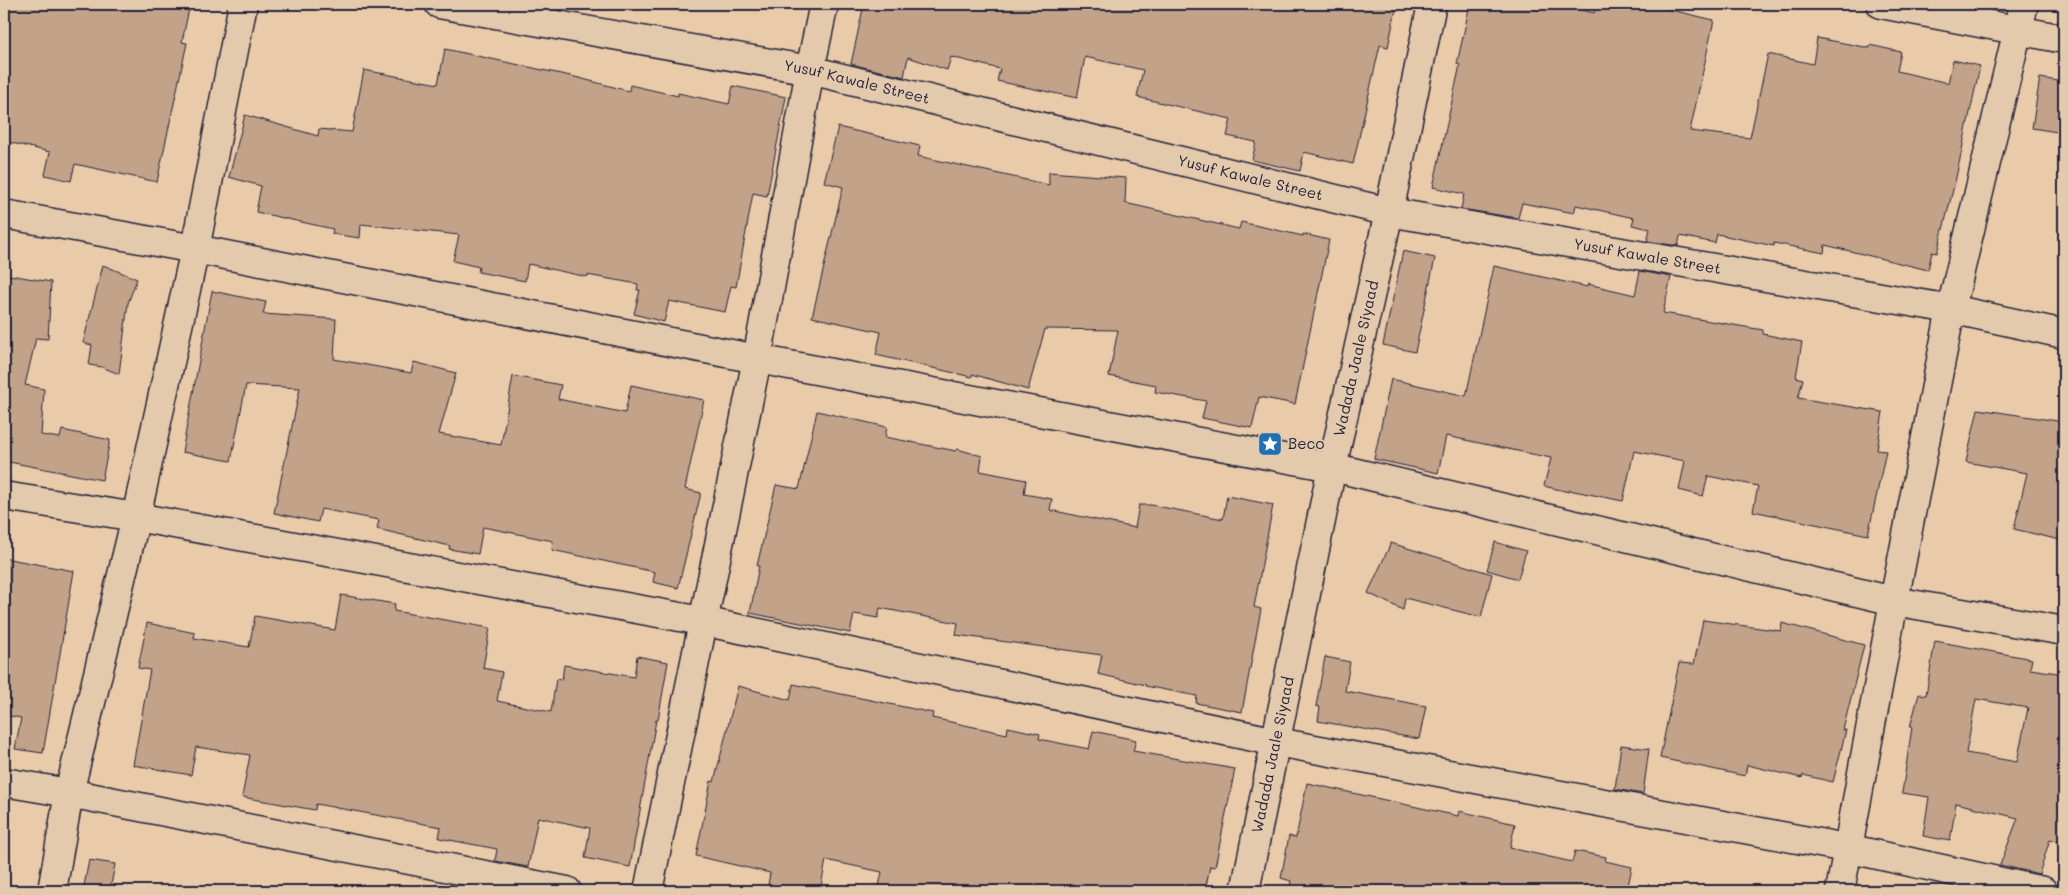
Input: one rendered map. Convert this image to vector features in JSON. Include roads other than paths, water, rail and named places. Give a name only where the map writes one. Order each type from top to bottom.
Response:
[{"type":"street","points":[[52,891],[69,793],[136,517],[195,248],[243,4]]},
{"type":"street","name":"Yusuf Kawale Street","points":[[439,4],[810,70],[1390,212],[1951,310],[2064,334]]},
{"type":"street","points":[[648,891],[757,359],[810,70],[824,4]]},
{"type":"street","name":"Wadada Jaale Siyaad","points":[[1245,891],[1332,467],[1390,212],[1432,4]]},
{"type":"street","points":[[1881,4],[2021,16],[2064,40]]},
{"type":"street","points":[[1840,891],[1846,848],[1951,310],[2021,16]]},
{"type":"street","points":[[4,214],[195,248],[757,359],[1332,467],[1894,601],[2064,630]]},
{"type":"street","points":[[4,496],[136,517],[702,621],[1277,742],[1846,848],[2043,891]]},
{"type":"street","points":[[4,782],[69,793],[567,891]]},
{"type":"place","name":"Beco","points":[[1270,444]]}]
